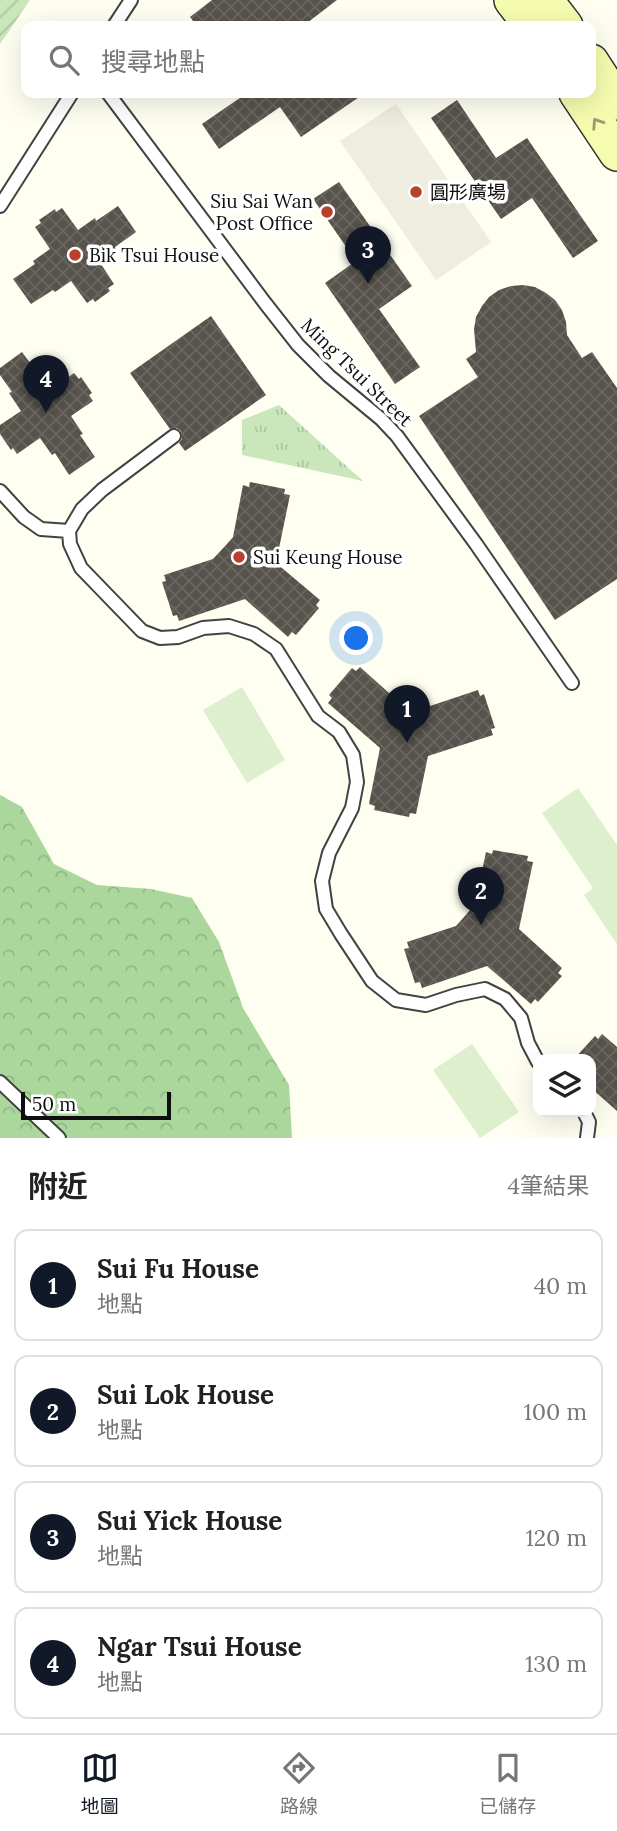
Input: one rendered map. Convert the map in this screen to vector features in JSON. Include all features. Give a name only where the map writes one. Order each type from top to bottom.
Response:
[{"type":"main road","points":[[512,0],[528,21]]},
{"type":"main road","points":[[545,0],[561,21]]},
{"type":"main road","points":[[596,70],[617,102]]},
{"type":"main road","points":[[580,98],[617,153]]},
{"type":"lane","points":[[117,21],[131,0]]},
{"type":"lane","points":[[0,206],[69,98]]},
{"type":"lane","name":"Ming Tsui Street","points":[[112,98],[298,345],[329,376],[381,419],[448,496],[572,684]]},
{"type":"lane","points":[[174,436],[102,490],[82,509],[69,531],[70,544],[81,568],[142,631],[160,638],[178,637],[203,628],[229,626],[254,634],[276,649],[318,716],[339,732],[353,755],[357,782],[352,808],[329,853],[322,881],[326,909],[341,934],[372,981],[396,1000],[426,1005],[485,989],[505,999],[521,1018],[534,1054]]},
{"type":"lane","points":[[0,491],[24,517],[40,528],[69,531]]},
{"type":"lane","points":[[0,1082],[59,1138]]},
{"type":"lane","points":[[586,1117],[589,1122],[587,1138]]},
{"type":"green space","points":[[0,0],[30,0],[0,44]]},
{"type":"green space","points":[[279,405],[363,481],[242,455],[242,420]]},
{"type":"green space","points":[[242,687],[285,760],[247,783],[203,710]]},
{"type":"green space","points":[[578,788],[617,845],[617,944],[584,895],[593,888],[542,813]]},
{"type":"green space","points":[[0,795],[22,807],[54,864],[97,885],[151,889],[192,898],[219,942],[243,1008],[289,1085],[292,1138],[0,1138]]},
{"type":"green space","points":[[472,1044],[519,1112],[480,1138],[433,1070]]},
{"type":"shaded area","name":"圓形廣場","points":[[396,104],[491,242],[436,280],[340,141]]},
{"type":"building","points":[[212,0],[337,0],[310,21],[193,21],[190,17]]},
{"type":"building","points":[[240,98],[358,98],[301,137],[280,107],[219,149],[202,124]]},
{"type":"building","points":[[457,100],[496,158],[527,138],[598,241],[573,258],[532,198],[501,219],[431,118]]},
{"type":"building","points":[[339,182],[412,286],[379,309],[420,367],[395,384],[325,283],[356,261],[313,199]]},
{"type":"building","name":"Bik Tsui House","points":[[118,206],[136,232],[99,261],[114,284],[108,288],[110,291],[95,302],[93,299],[87,303],[71,281],[31,304],[13,279],[35,264],[33,261],[50,249],[35,227],[41,223],[39,220],[55,209],[56,212],[62,208],[78,230]]},
{"type":"building","points":[[523,285],[535,287],[555,300],[562,310],[567,335],[582,358],[592,352],[617,388],[617,579],[555,620],[419,416],[478,377],[466,359],[476,352],[476,317],[489,297],[499,290]]},
{"type":"building","points":[[211,316],[266,395],[185,451],[179,443],[182,439],[181,431],[177,428],[170,429],[130,373]]},
{"type":"building","points":[[22,352],[52,389],[74,373],[79,379],[81,377],[92,393],[89,395],[93,401],[71,416],[95,457],[69,475],[55,453],[52,455],[40,438],[17,454],[0,434],[0,425],[21,411],[0,375],[0,368]]},
{"type":"building","name":"Sui Keung House","points":[[250,482],[285,489],[284,494],[290,495],[276,563],[320,600],[316,605],[319,608],[296,635],[292,632],[288,637],[245,599],[179,621],[177,615],[173,616],[162,582],[166,581],[164,575],[213,559],[226,545],[233,537],[243,485],[249,487]]},
{"type":"building","points":[[360,667],[398,701],[427,707],[478,690],[480,696],[484,694],[495,728],[491,729],[493,735],[428,756],[416,814],[410,813],[409,817],[374,810],[375,806],[369,804],[380,748],[328,703],[332,698],[329,695],[352,668],[356,671]]},
{"type":"building","points":[[493,850],[528,856],[527,861],[533,862],[519,929],[562,968],[558,973],[562,976],[538,1002],[535,999],[531,1004],[487,966],[422,988],[420,982],[415,983],[404,949],[409,948],[407,942],[456,926],[475,904],[486,852],[492,854]]},
{"type":"building","points":[[602,1034],[617,1047],[617,1111],[596,1092],[596,1054],[579,1054],[595,1036],[598,1039]]},
{"type":"place","name":"圓形廣場","points":[[416,192]]},
{"type":"place","name":"Siu Sai Wan Post Office","points":[[327,212]]},
{"type":"place","name":"Bik Tsui House","points":[[75,255]]},
{"type":"place","name":"Sui Yick House","points":[[368,284]]},
{"type":"place","name":"Ngar Tsui House","points":[[46,413]]},
{"type":"place","name":"Sui Keung House","points":[[239,557]]},
{"type":"place","name":"Sui Fu House","points":[[407,743]]},
{"type":"place","name":"Sui Lok House","points":[[481,925]]}]
